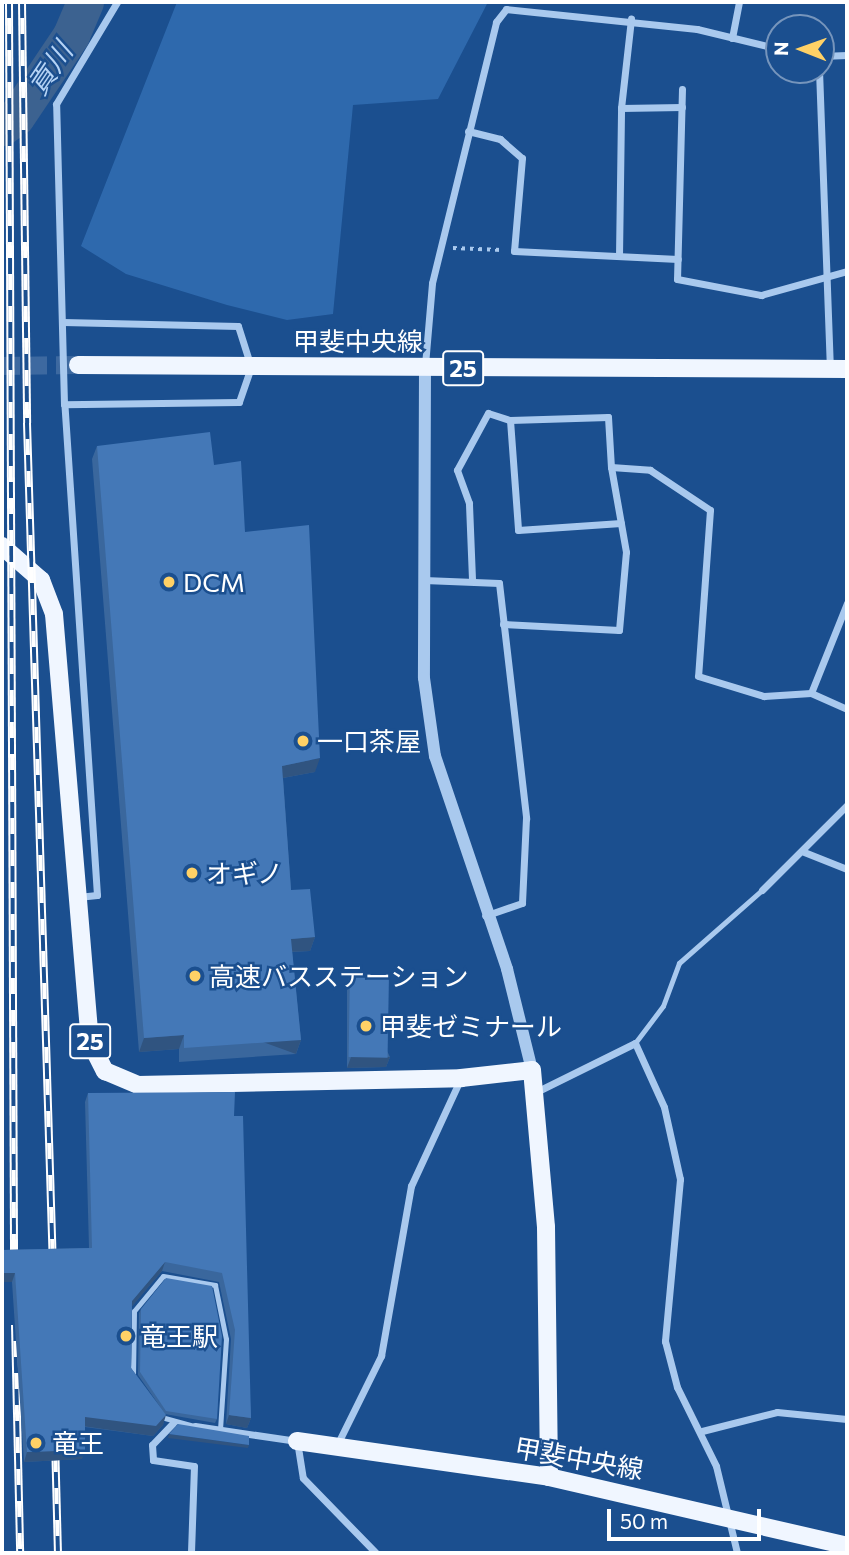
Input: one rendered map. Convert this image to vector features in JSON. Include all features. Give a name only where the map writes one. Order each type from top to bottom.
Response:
[{"type":"main road","name":"甲斐中央線","points":[[78,365],[838,369]]},
{"type":"main road","name":"25","points":[[2,546],[41,580],[54,614],[90,1042],[116,1081],[138,1086],[461,1078],[532,1070]]},
{"type":"main road","points":[[532,1070],[546,1227],[549,1478]]},
{"type":"main road","name":"甲斐中央線","points":[[297,1441],[549,1478],[731,1514],[847,1546]]},
{"type":"street","points":[[78,897],[97,895],[64,404],[56,104],[117,2]]},
{"type":"street","points":[[732,38],[739,2]]},
{"type":"street","points":[[532,1070],[507,969],[485,916],[435,756],[424,678],[425,328],[440,247],[495,22],[506,9],[631,19],[765,46]]},
{"type":"street","points":[[619,256],[621,108],[631,19]]},
{"type":"street","points":[[819,84],[823,278],[838,369]]},
{"type":"street","points":[[682,89],[677,279],[721,292],[788,292],[847,271]]},
{"type":"street","points":[[621,108],[682,107]]},
{"type":"street","points":[[468,131],[500,139],[522,158],[514,251],[678,259]]},
{"type":"street","points":[[63,321],[238,326],[251,367],[239,402],[64,404]]},
{"type":"street","points":[[472,579],[469,503],[457,470],[488,413],[510,420],[608,417],[611,467],[626,552],[620,630],[503,624]]},
{"type":"street","points":[[510,420],[517,530],[621,523]]},
{"type":"street","points":[[611,467],[650,470],[710,510],[698,676],[764,696],[811,693],[847,709]]},
{"type":"street","points":[[424,580],[472,579],[499,583],[526,818],[522,903],[485,916]]},
{"type":"street","points":[[811,693],[847,603]]},
{"type":"street","points":[[762,890],[804,852],[847,804]]},
{"type":"street","points":[[804,852],[847,869]]},
{"type":"street","points":[[536,1092],[635,1044],[664,1107],[680,1179],[665,1341],[677,1387],[702,1431],[731,1514],[737,1553]]},
{"type":"street","points":[[336,1447],[381,1356],[411,1186],[461,1078]]},
{"type":"street","points":[[702,1431],[777,1412],[847,1419]]},
{"type":"street","points":[[173,1423],[152,1445],[153,1460],[194,1466],[191,1553]]},
{"type":"street","points":[[195,1426],[297,1441],[303,1478],[376,1553]]},
{"type":"lane","points":[[635,1044],[663,1006],[679,963],[762,890]]},
{"type":"lane","points":[[140,1388],[133,1377],[134,1311],[163,1276],[215,1284],[226,1339],[220,1430]]},
{"type":"lane","points":[[155,1408],[173,1423],[195,1426]]},
{"type":"path","points":[[440,247],[514,251]]},
{"type":"shaded area","points":[[177,2],[488,2],[438,99],[353,105],[333,314],[287,320],[227,305],[126,274],[81,246]]},
{"type":"building","points":[[210,432],[214,465],[241,461],[245,532],[309,525],[320,758],[282,766],[291,890],[310,889],[315,937],[291,939],[301,1040],[184,1048],[184,1035],[144,1038],[97,446]]},
{"type":"building","name":"甲斐ゼミナール","points":[[350,974],[389,975],[388,1058],[349,1057]]},
{"type":"building","points":[[235,1092],[234,1116],[243,1116],[251,1418],[229,1415],[235,1330],[222,1273],[165,1262],[132,1301],[131,1368],[166,1415],[156,1426],[85,1417],[85,1450],[27,1452],[15,1273],[2,1273],[2,1250],[92,1248],[88,1093]]},
{"type":"building","points":[[166,1278],[212,1286],[222,1336],[217,1419],[166,1411],[140,1372],[141,1309]]},
{"type":"building","points":[[178,1424],[249,1436],[249,1445],[169,1434]]},
{"type":"waterway","name":"貢川","points":[[2,127],[16,117],[71,35],[85,2]]},
{"type":"tunnel","points":[[2,366],[78,365]]},
{"type":"railway","points":[[9,2],[14,1269]]},
{"type":"railway","points":[[22,2],[27,423],[53,1268]]},
{"type":"railway","points":[[15,1325],[20,1553]]},
{"type":"railway","points":[[55,1440],[58,1553]]},
{"type":"place","name":"DCM","points":[[169,582]]},
{"type":"place","name":"一口茶屋","points":[[303,741]]},
{"type":"place","name":"オギノ","points":[[192,873]]},
{"type":"place","name":"高速バスステーション","points":[[195,976]]},
{"type":"place","name":"甲斐ゼミナール","points":[[366,1026]]},
{"type":"place","name":"竜王駅","points":[[126,1336]]},
{"type":"place","name":"竜王","points":[[36,1443]]}]
